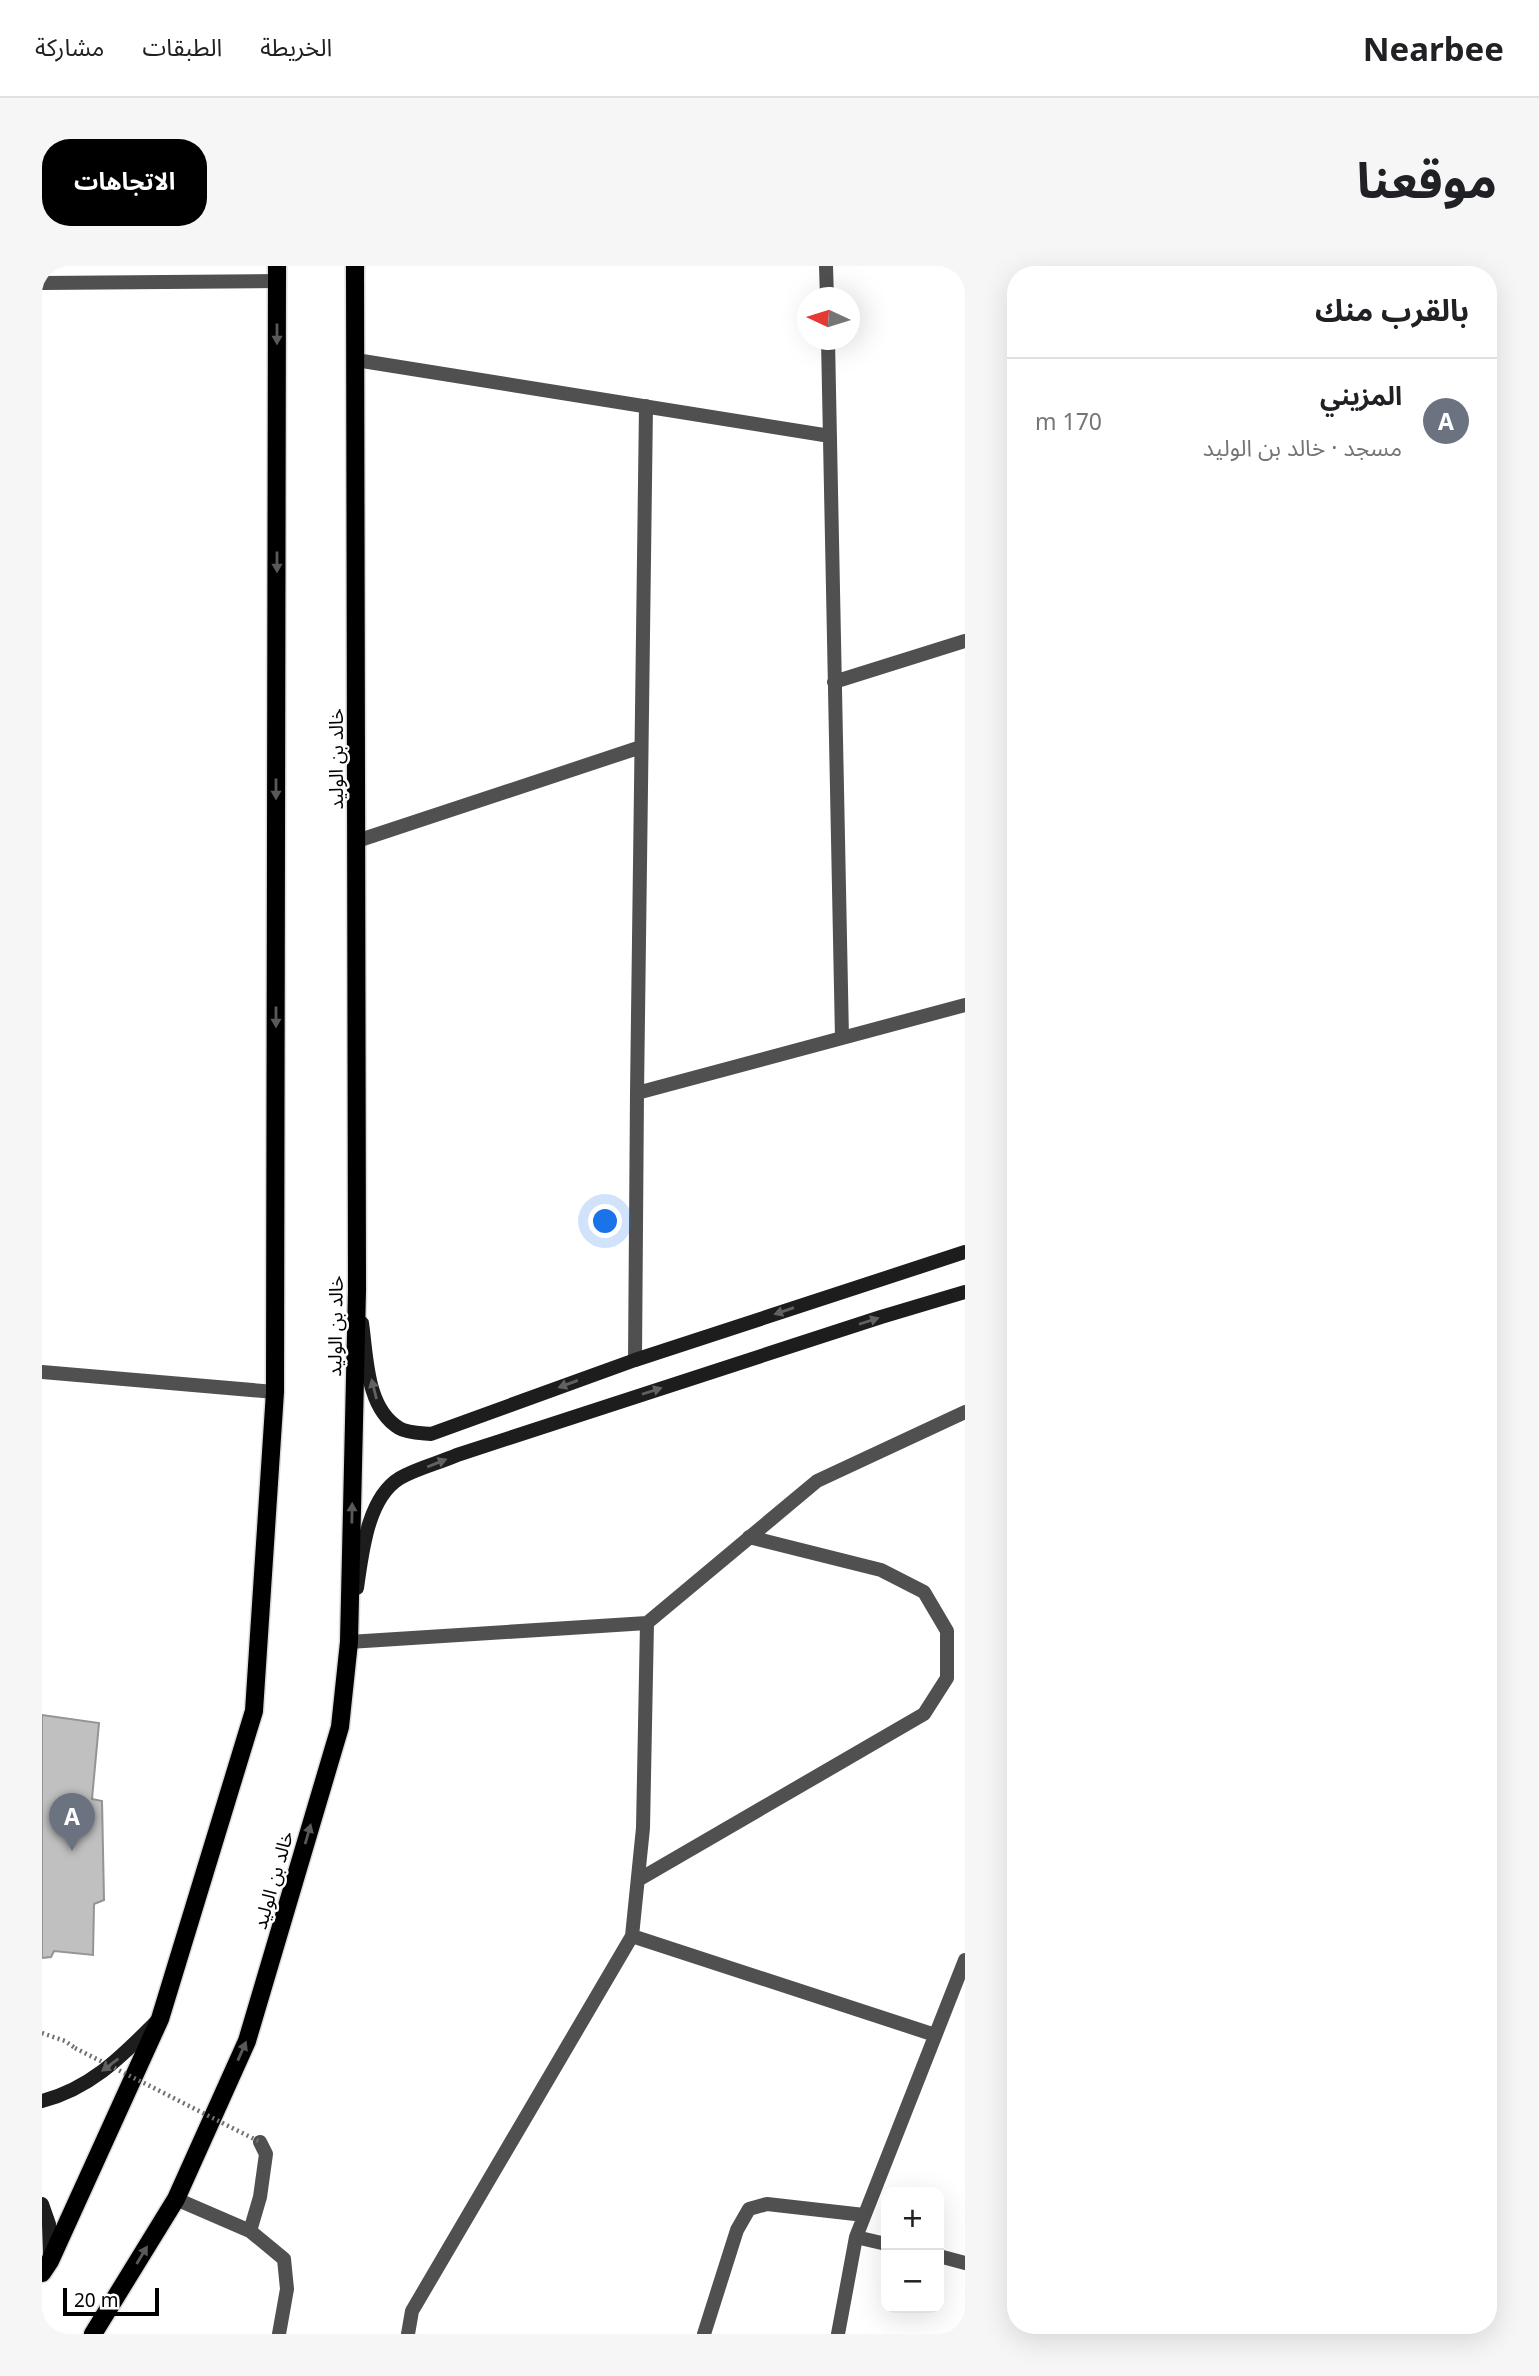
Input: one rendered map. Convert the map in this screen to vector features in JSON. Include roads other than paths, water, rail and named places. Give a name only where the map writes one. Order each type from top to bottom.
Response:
[{"type":"main road","name":"خالد بن الوليد","points":[[93,2334],[176,2199],[247,2040],[340,1727],[349,1642],[357,1290],[355,266]]},
{"type":"main road","points":[[46,2267],[160,2019],[254,1711],[275,1392],[277,274]]},
{"type":"main road","points":[[357,1290],[369,1369],[379,1409],[400,1429],[431,1434],[635,1360],[965,1252]]},
{"type":"main road","points":[[349,1642],[364,1539],[380,1499],[399,1479],[457,1455],[867,1321],[965,1292]]},
{"type":"main road","points":[[42,2101],[63,2095],[112,2066],[160,2019]]},
{"type":"main road","points":[[42,2204],[49,2224],[46,2267]]},
{"type":"street","points":[[826,266],[827,287]]},
{"type":"street","points":[[42,283],[277,274]]},
{"type":"street","points":[[828,350],[842,1038]]},
{"type":"street","points":[[356,360],[830,436]]},
{"type":"street","points":[[635,1360],[646,406]]},
{"type":"street","points":[[834,682],[965,641]]},
{"type":"street","points":[[357,841],[641,747]]},
{"type":"street","points":[[637,1093],[965,1004]]},
{"type":"street","points":[[42,1372],[275,1392]]},
{"type":"street","points":[[349,1642],[647,1623],[817,1481],[965,1412]]},
{"type":"street","points":[[638,1880],[924,1714],[947,1678],[947,1631],[924,1592],[881,1570],[750,1537]]},
{"type":"street","points":[[411,2333],[412,2311],[632,1936],[643,1828],[647,1623]]},
{"type":"street","points":[[632,1936],[935,2035]]},
{"type":"street","points":[[838,2334],[856,2237],[965,1960]]},
{"type":"street","points":[[949,2000],[965,1999]]},
{"type":"street","points":[[250,2231],[260,2197],[267,2154],[260,2142]]},
{"type":"street","points":[[176,2199],[250,2231],[284,2259],[287,2289],[279,2334]]},
{"type":"street","points":[[704,2334],[737,2230],[749,2209],[767,2204],[864,2216]]},
{"type":"street","points":[[856,2237],[881,2243]]},
{"type":"street","points":[[944,2257],[965,2263]]},
{"type":"place","name":"المزيني","points":[[72,1851]]}]
